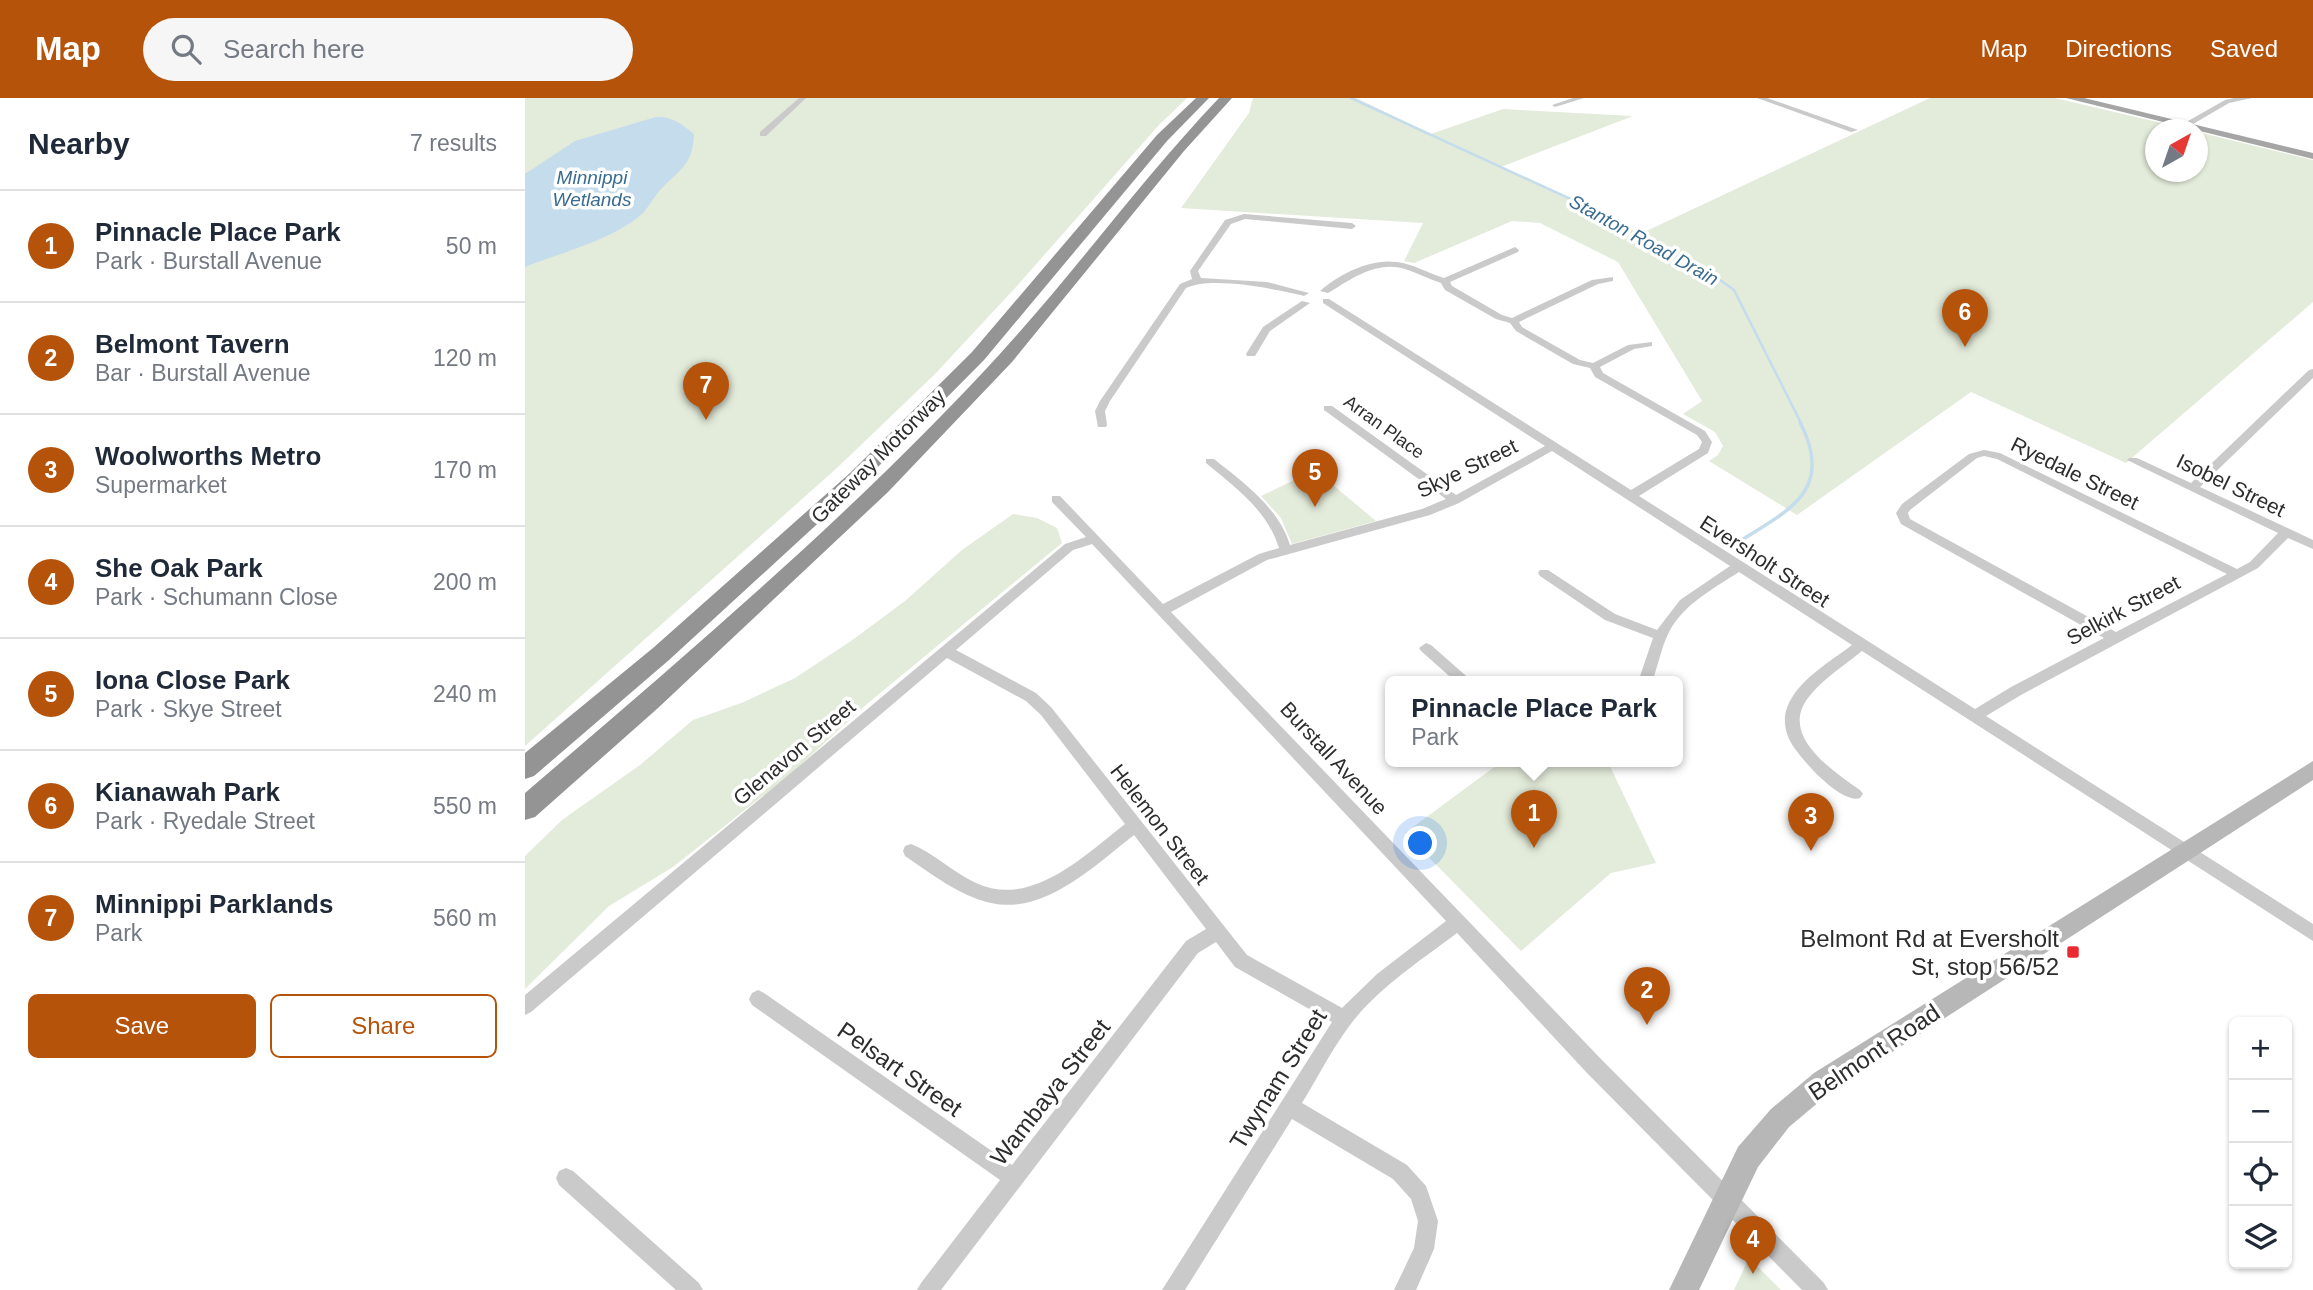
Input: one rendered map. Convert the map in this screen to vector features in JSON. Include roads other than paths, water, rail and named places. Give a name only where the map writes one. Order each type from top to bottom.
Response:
[{"type":"highway","name":"Gateway Motorway","points":[[525,768],[671,645],[857,477],[978,356],[1162,138],[1206,107],[1226,98]]},
{"type":"highway","points":[[1206,107],[1218,113],[1235,98]]},
{"type":"highway","name":"Gateway Motorway","points":[[525,809],[707,649],[890,479],[1006,358],[1206,107]]},
{"type":"main road","points":[[2071,98],[2169,119]]},
{"type":"main road","points":[[2092,98],[2173,119]]},
{"type":"main road","points":[[2208,127],[2313,150]]},
{"type":"main road","points":[[2208,128],[2313,156]]},
{"type":"main road","name":"Belmont Road","points":[[1684,1290],[1748,1157],[1780,1118],[1823,1083],[2313,769]]},
{"type":"street","points":[[764,134],[803,98]]},
{"type":"street","points":[[1555,105],[1581,98]]},
{"type":"street","points":[[1760,98],[1854,130]]},
{"type":"street","points":[[2217,98],[2227,101]]},
{"type":"street","points":[[2195,119],[2227,101],[2249,98]]},
{"type":"street","points":[[1197,280],[1194,271],[1228,222],[1235,218],[1271,218],[1352,226]]},
{"type":"street","points":[[1102,425],[1100,411],[1105,401],[1183,286],[1197,280],[1267,285],[1316,304],[1360,269],[1385,264],[1410,268],[1429,278],[1445,281],[1515,250]]},
{"type":"street","points":[[1513,321],[1595,282],[1609,279]]},
{"type":"street","points":[[1445,281],[1448,289],[1499,317],[1513,321],[1519,329],[1577,362],[1594,366],[1631,346],[1649,344]]},
{"type":"street","name":"Eversholt Street","points":[[1325,296],[1738,566],[2313,933]]},
{"type":"street","points":[[1251,354],[1266,329],[1305,298]]},
{"type":"street","points":[[1594,366],[1599,374],[1701,433],[1707,442],[1704,451],[1630,496]]},
{"type":"street","points":[[2192,488],[2313,372]]},
{"type":"street","name":"Arran Place","points":[[1328,408],[1455,500]]},
{"type":"street","name":"Skye Street","points":[[1163,610],[1243,566],[1286,551],[1426,512],[1455,500],[1553,446]]},
{"type":"street","name":"Ryedale Street","points":[[2115,638],[1905,521],[1902,513],[1906,507],[1973,456],[1985,453],[2000,456],[2237,574]]},
{"type":"street","name":"Isobel Street","points":[[2133,460],[2313,545]]},
{"type":"street","points":[[1210,461],[1261,504],[1283,536],[1286,551]]},
{"type":"street","name":"Burstall Avenue","points":[[1056,499],[1594,1066],[1817,1290]]},
{"type":"street","name":"Selkirk Street","points":[[1975,717],[2016,691],[2254,565],[2286,533]]},
{"type":"street","name":"Glenavon Street","points":[[525,1006],[1069,547],[1094,538]]},
{"type":"street","points":[[1647,676],[1660,636],[1671,617],[1683,604],[1738,566]]},
{"type":"street","points":[[1544,573],[1609,617],[1660,636]]},
{"type":"street","points":[[1855,794],[1825,774],[1806,754],[1794,733],[1793,712],[1801,695],[1861,645]]},
{"type":"street","points":[[1426,648],[1459,676]]},
{"type":"street","name":"Helemon Street","points":[[946,651],[1031,697],[1046,712],[1241,961],[1344,1019]]},
{"type":"street","points":[[911,851],[970,888],[993,897],[1021,897],[1068,875],[1134,826]]},
{"type":"street","name":"Twynam Street","points":[[1173,1290],[1344,1019],[1387,978],[1458,922]]},
{"type":"street","name":"Wambaya Street","points":[[928,1290],[1192,947],[1218,932]]},
{"type":"street","name":"Pelsart Street","points":[[758,999],[1014,1178]]},
{"type":"street","points":[[1290,1107],[1400,1172],[1419,1193],[1428,1221],[1424,1249],[1405,1290]]},
{"type":"street","points":[[566,1178],[692,1290]]},
{"type":"water","name":"Minnippi Wetlands","points":[[656,117],[672,119],[694,134],[689,159],[681,170],[660,190],[643,213],[631,222],[603,238],[525,267],[525,174],[575,141]]},
{"type":"waterway","name":"Stanton Road Drain","points":[[1351,98],[1577,202],[1716,277],[1734,290],[1801,423]]},
{"type":"waterway","name":"Stanton Road Drain","points":[[1737,543],[1789,508],[1801,496],[1809,482],[1812,465],[1809,446],[1800,422]]},
{"type":"place","name":"Kianawah Park","points":[[1965,347]]},
{"type":"place","name":"Minnippi Parklands","points":[[706,420]]},
{"type":"place","name":"Iona Close Park","points":[[1315,507]]},
{"type":"place","name":"Pinnacle Place Park","points":[[1534,848]]},
{"type":"place","name":"Woolworths Metro","points":[[1811,851]]},
{"type":"place","name":"Belmont Rd at Eversholt St, stop 56/52","points":[[2073,952]]},
{"type":"place","name":"Belmont Tavern","points":[[1647,1025]]},
{"type":"place","name":"She Oak Park","points":[[1753,1274]]}]
